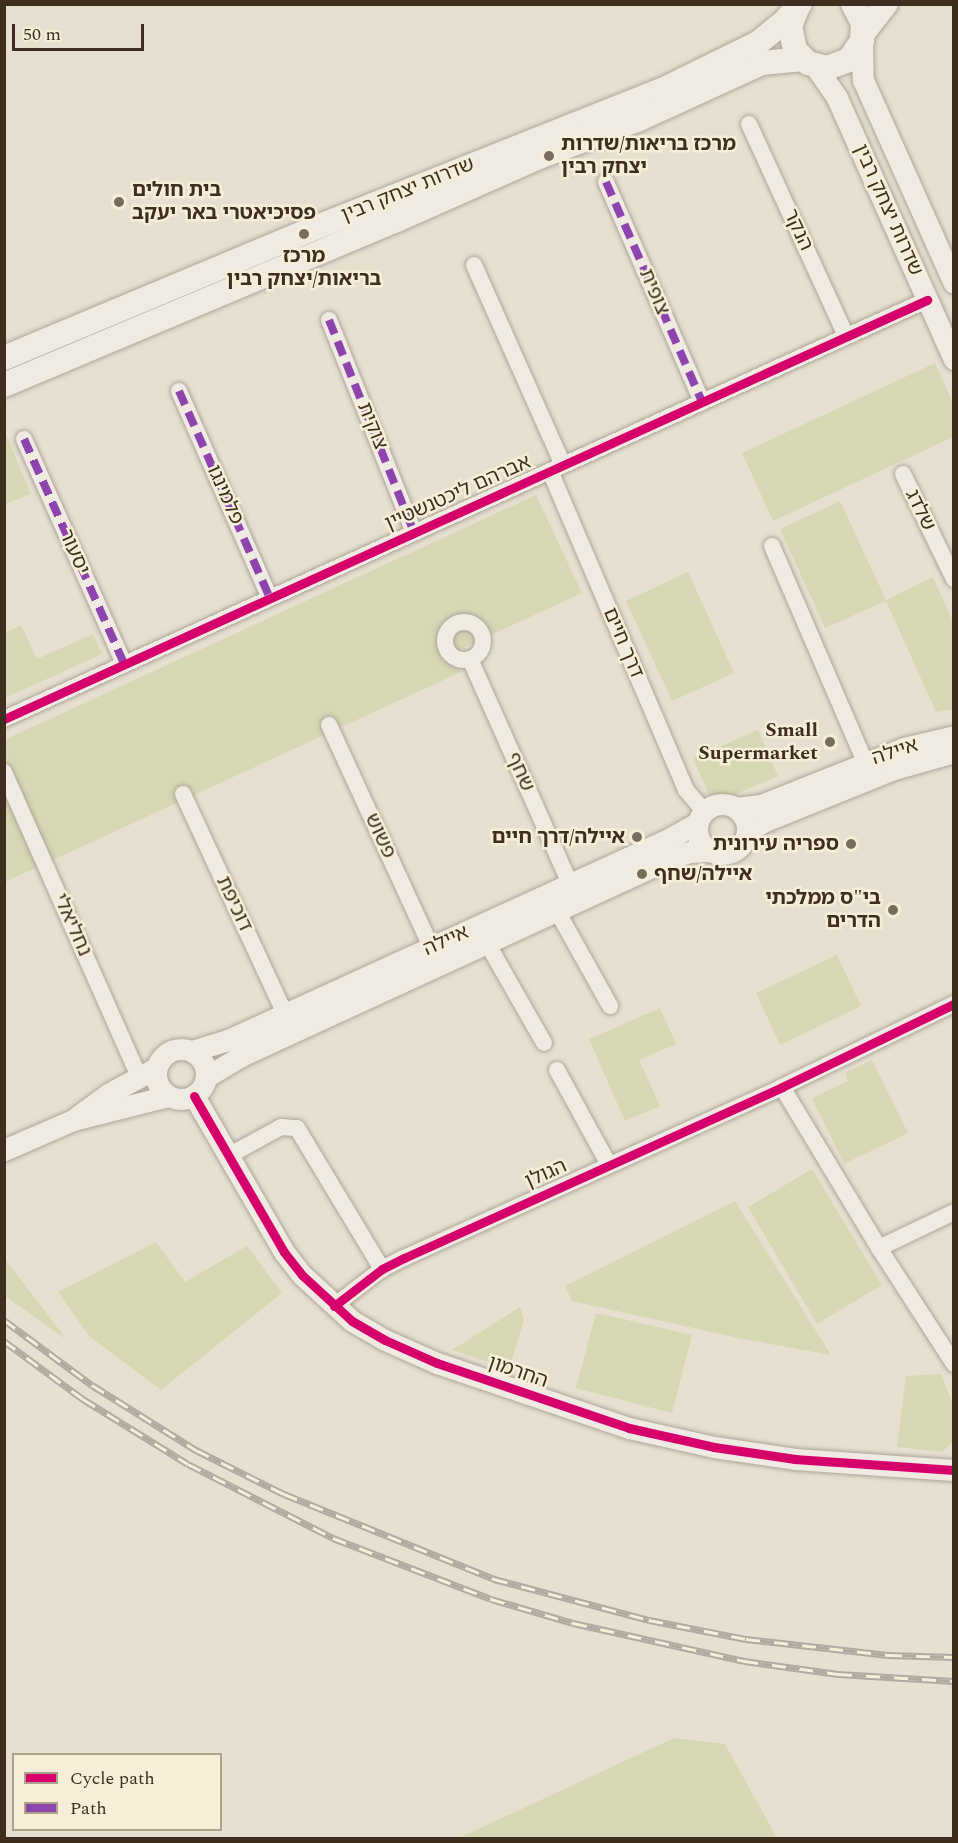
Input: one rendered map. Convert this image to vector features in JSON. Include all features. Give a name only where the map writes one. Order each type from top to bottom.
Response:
[{"type":"main road","points":[[800,4],[793,14],[790,38],[809,62],[838,66],[857,52],[863,37],[886,4]]},
{"type":"main road","name":"שדרות יצחק רבין","points":[[4,358],[320,226],[660,91],[758,43],[783,23],[800,4]]},
{"type":"main road","points":[[853,4],[863,23],[863,37]]},
{"type":"main road","name":"שדרות יצחק רבין","points":[[4,385],[397,220],[538,157],[616,129],[762,63],[809,62]]},
{"type":"street","name":"שדרות יצחק רבין","points":[[863,37],[863,80],[954,283]]},
{"type":"street","name":"שדרות יצחק רבין","points":[[809,62],[837,98],[954,359]]},
{"type":"street","name":"הנקר","points":[[749,124],[846,336]]},
{"type":"street","name":"צופית","points":[[606,182],[702,402]]},
{"type":"street","name":"דרך חיים","points":[[474,265],[686,789],[700,817]]},
{"type":"street","name":"אברהם ליכטנשטיין","points":[[4,719],[927,300]]},
{"type":"street","name":"צוקית","points":[[329,320],[414,533]]},
{"type":"street","name":"פלמינגו","points":[[179,391],[270,598]]},
{"type":"street","name":"יסעור","points":[[24,439],[124,664]]},
{"type":"street","name":"שלדג","points":[[903,474],[954,579]]},
{"type":"street","points":[[772,546],[865,762]]},
{"type":"street","name":"שחף","points":[[470,659],[570,884]]},
{"type":"street","name":"פשוש","points":[[328,724],[431,948]]},
{"type":"street","name":"איילה","points":[[736,808],[761,805],[904,747],[954,736]]},
{"type":"street","name":"איילה","points":[[747,831],[765,820],[891,770],[954,752]]},
{"type":"street","name":"נחליאלי","points":[[4,772],[148,1074]]},
{"type":"street","name":"דוכיפת","points":[[183,794],[285,1014]]},
{"type":"street","points":[[716,804],[736,808],[745,819],[747,831],[741,846],[735,851],[720,854],[709,850],[698,838],[700,817],[716,804]]},
{"type":"street","name":"איילה","points":[[192,1051],[228,1040],[663,842],[700,817]]},
{"type":"street","name":"איילה","points":[[206,1077],[241,1056],[667,860],[689,852],[709,850]]},
{"type":"street","points":[[557,910],[610,1006]]},
{"type":"street","points":[[487,943],[544,1043]]},
{"type":"street","name":"הגולן","points":[[334,1306],[382,1269],[782,1087],[954,1004]]},
{"type":"street","points":[[73,1120],[108,1094],[148,1074],[169,1052],[184,1049],[192,1051],[203,1062],[206,1077],[204,1085],[194,1096],[179,1100],[168,1096],[148,1074]]},
{"type":"street","points":[[557,1070],[609,1165]]},
{"type":"street","points":[[782,1087],[879,1248],[954,1364]]},
{"type":"street","points":[[4,1150],[73,1120],[168,1096]]},
{"type":"street","name":"החרמון","points":[[194,1096],[284,1252],[302,1275],[352,1321],[385,1340],[437,1363],[628,1428],[714,1447],[795,1459],[954,1470]]},
{"type":"street","points":[[228,1156],[281,1128],[297,1128],[382,1269]]},
{"type":"street","points":[[879,1248],[954,1212]]},
{"type":"green space","points":[[935,363],[953,403],[953,437],[773,521],[742,453]]},
{"type":"green space","points":[[5,432],[31,494],[4,504]]},
{"type":"green space","points":[[536,495],[582,593],[452,653],[461,672],[5,882],[4,740]]},
{"type":"green space","points":[[840,501],[886,600],[933,577],[953,622],[953,709],[936,712],[886,601],[825,628],[780,529]]},
{"type":"green space","points":[[688,572],[734,673],[672,701],[626,601]]},
{"type":"green space","points":[[21,625],[37,659],[93,634],[102,654],[5,698],[5,633]]},
{"type":"green space","points":[[758,730],[778,776],[713,804],[693,758]]},
{"type":"green space","points":[[837,955],[861,1006],[780,1045],[756,993]]},
{"type":"green space","points":[[660,1008],[676,1044],[639,1060],[660,1106],[625,1121],[589,1039]]},
{"type":"green space","points":[[872,1060],[908,1133],[844,1164],[812,1098],[848,1081],[845,1073]]},
{"type":"green space","points":[[812,1169],[882,1285],[817,1324],[748,1207]]},
{"type":"green space","points":[[735,1201],[831,1355],[743,1339],[572,1301],[565,1286]]},
{"type":"green space","points":[[156,1242],[185,1282],[247,1246],[282,1293],[161,1390],[90,1337],[58,1292]]},
{"type":"green space","points":[[5,1259],[67,1340],[5,1296]]},
{"type":"green space","points":[[520,1307],[524,1320],[509,1369],[452,1350]]},
{"type":"green space","points":[[596,1313],[692,1335],[672,1413],[576,1388]]},
{"type":"green space","points":[[941,1374],[953,1405],[953,1442],[942,1452],[897,1447],[906,1376]]},
{"type":"green space","points":[[674,1738],[725,1744],[777,1838],[459,1838]]},
{"type":"railway","points":[[4,1320],[92,1385],[196,1450],[284,1494],[494,1579],[649,1620],[746,1639],[888,1655],[954,1657]]},
{"type":"railway","points":[[4,1341],[83,1399],[188,1464],[333,1538],[491,1599],[573,1623],[744,1661],[838,1674],[954,1681]]},
{"type":"marked path","points":[[606,182],[702,402]]},
{"type":"marked path","points":[[329,320],[414,533]]},
{"type":"marked path","points":[[179,391],[270,598]]},
{"type":"marked path","points":[[24,439],[124,664]]},
{"type":"cycle path","points":[[4,719],[927,300]]},
{"type":"cycle path","points":[[334,1306],[382,1269],[404,1258],[782,1087],[954,1004]]},
{"type":"cycle path","points":[[194,1096],[284,1252],[302,1275],[352,1321],[385,1340],[437,1363],[629,1428],[714,1447],[795,1459],[954,1470]]},
{"type":"place","name":"מרכז בריאות/שדרות יצחק רבין","points":[[549,156]]},
{"type":"place","name":"בית חולים פסיכיאטרי באר יעקב","points":[[119,202]]},
{"type":"place","name":"מרכז בריאות/יצחק רבין","points":[[304,234]]},
{"type":"place","name":"Small Supermarket","points":[[830,742]]},
{"type":"place","name":"איילה/דרך חיים","points":[[637,837]]},
{"type":"place","name":"ספריה עירונית","points":[[851,844]]},
{"type":"place","name":"איילה/שחף","points":[[642,874]]},
{"type":"place","name":"בי\"ס ממלכתי הדרים","points":[[893,910]]}]
